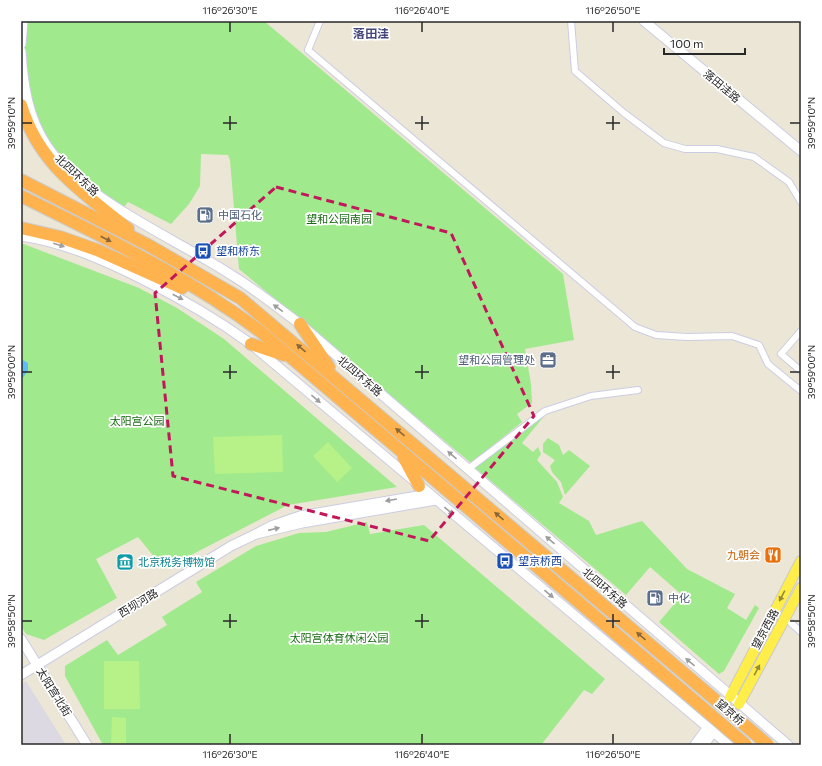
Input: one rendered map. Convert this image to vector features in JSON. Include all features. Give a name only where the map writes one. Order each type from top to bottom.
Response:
[{"type":"highway","points":[[21,105],[25,120],[42,151],[61,175],[148,245]]},
{"type":"highway","name":"北四环东路","points":[[21,180],[148,245],[240,298],[692,680]]},
{"type":"highway","points":[[21,196],[143,257],[232,310],[399,450],[419,486]]},
{"type":"highway","points":[[21,228],[60,237],[97,250],[232,310]]},
{"type":"highway","points":[[300,324],[338,380]]},
{"type":"highway","points":[[251,344],[289,357]]},
{"type":"highway","name":"望京桥","points":[[399,450],[746,745]]},
{"type":"highway","name":"望京桥","points":[[692,680],[768,745]]},
{"type":"main road","name":"望京西路","points":[[730,697],[801,561]]},
{"type":"main road","name":"望京西路","points":[[739,704],[801,588]]},
{"type":"street","points":[[21,44],[23,21]]},
{"type":"street","points":[[320,21],[308,50],[635,327],[656,334],[687,338],[732,336],[759,345],[768,364],[801,391]]},
{"type":"street","points":[[571,21],[575,71],[629,117],[664,143],[685,149],[717,149],[754,157],[789,182],[801,202]]},
{"type":"street","name":"落田洼路","points":[[644,21],[801,151]]},
{"type":"street","name":"北四环东路","points":[[21,51],[23,80],[29,109],[47,146],[69,170],[95,194],[233,276],[300,324],[739,704]]},
{"type":"street","points":[[21,236],[45,241],[113,265],[195,306],[251,344],[687,709],[720,739]]},
{"type":"street","points":[[801,331],[781,354],[801,371]]},
{"type":"street","points":[[468,469],[545,411],[591,396],[638,390]]},
{"type":"street","name":"西坝河路","points":[[21,675],[231,546],[271,526],[300,516],[433,497]]},
{"type":"street","points":[[791,623],[801,632]]},
{"type":"street","name":"太阳宫北街","points":[[21,639],[87,745]]},
{"type":"street","points":[[687,709],[712,680]]},
{"type":"street","points":[[720,739],[727,718],[730,697]]},
{"type":"street","points":[[720,739],[727,718],[739,704],[788,745]]},
{"type":"street","points":[[687,709],[770,730]]},
{"type":"street","points":[[758,745],[770,730]]},
{"type":"street","points":[[695,745],[720,739]]},
{"type":"street","points":[[704,745],[720,739]]},
{"type":"highlighted area","points":[[276,187],[451,233],[534,416],[429,541],[173,476],[155,293]]},
{"type":"shaded area","points":[[26,681],[66,745],[21,745],[21,685]]},
{"type":"green space","name":"望和公园南园","points":[[27,21],[264,21],[563,274],[574,340],[525,349],[531,384],[532,403],[517,414],[522,422],[471,463],[239,269],[230,160],[228,155],[201,154],[200,186],[189,204],[171,224],[128,202],[124,207],[90,186],[62,159],[41,126],[34,108],[26,70],[25,47]]},
{"type":"green space","name":"太阳宫公园","points":[[21,243],[139,288],[177,308],[224,339],[397,487],[288,505],[164,569],[138,537],[96,559],[117,598],[44,640],[26,634],[21,626]]},
{"type":"green space","points":[[546,414],[522,443],[533,452],[538,447],[541,454],[537,460],[557,482],[563,497],[559,503],[589,521],[596,535],[642,521],[687,569],[735,594],[727,608],[746,620],[755,605],[759,608],[724,671],[719,674],[659,622],[682,595],[650,567],[626,595],[474,467]]},
{"type":"green space","points":[[282,435],[283,472],[215,474],[213,437]]},
{"type":"green space","points":[[548,438],[559,445],[563,455],[569,450],[590,466],[565,495],[561,482],[552,472],[550,466],[555,460],[543,452],[543,444]]},
{"type":"green space","points":[[328,442],[352,468],[337,482],[313,456]]},
{"type":"green space","name":"太阳宫体育休闲公园","points":[[367,522],[370,534],[424,525],[605,679],[592,694],[584,690],[541,745],[103,745],[65,676],[65,666],[107,640],[118,655],[167,625],[162,617],[202,592],[196,582],[256,546],[299,533],[326,532]]},
{"type":"green space","points":[[104,661],[139,661],[140,709],[104,709]]},
{"type":"green space","points":[[112,717],[126,718],[126,744],[111,744]]},
{"type":"water","points":[[21,359],[28,363],[28,371],[21,380]]},
{"type":"place","name":"中国石化","points":[[205,215]]},
{"type":"place","name":"望和桥东","points":[[203,251]]},
{"type":"place","name":"望和公园管理处","points":[[548,360]]},
{"type":"place","name":"九朝会","points":[[773,555]]},
{"type":"place","name":"望京桥西","points":[[505,561]]},
{"type":"place","name":"北京税务博物馆","points":[[125,562]]},
{"type":"place","name":"中化","points":[[655,598]]},
{"type":"district","name":"落田洼","points":[[371,34]]}]
